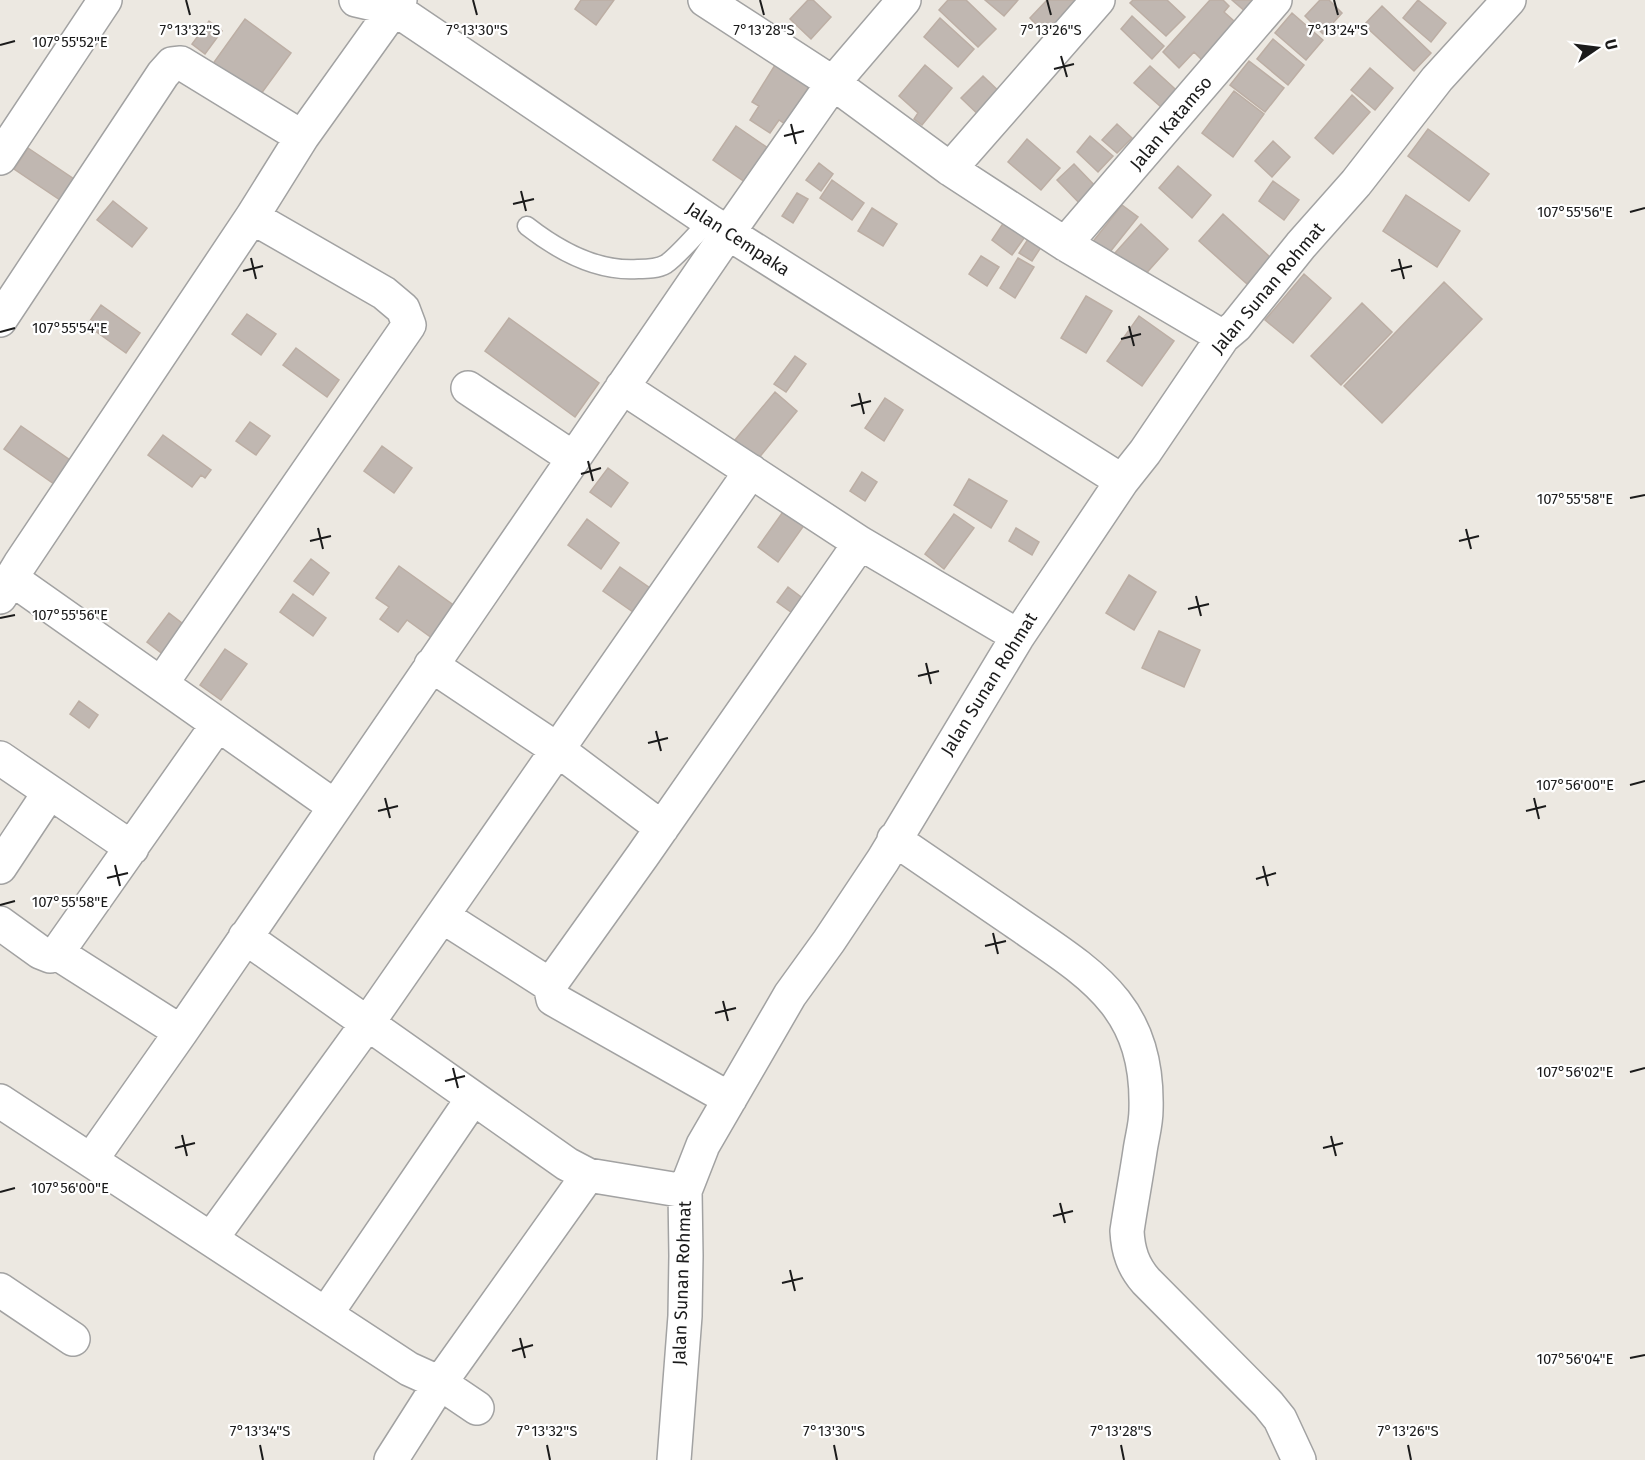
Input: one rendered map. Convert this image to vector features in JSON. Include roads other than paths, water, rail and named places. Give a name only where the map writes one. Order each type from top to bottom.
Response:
[{"type":"street","points":[[0,158],[105,0]]},
{"type":"street","name":"Jalan Cempaka","points":[[356,0],[398,4],[719,227],[1122,481]]},
{"type":"street","points":[[705,0],[833,83],[950,169],[1065,244],[1223,337]]},
{"type":"street","points":[[91,1160],[622,387],[719,227],[833,83],[903,0]]},
{"type":"street","points":[[950,169],[1098,0]]},
{"type":"street","name":"Jalan Katamso","points":[[1065,244],[1275,0]]},
{"type":"street","name":"Jalan Sunan Rohmat","points":[[674,1460],[685,1316],[685,1191],[703,1145],[790,995],[829,941],[894,839],[1018,636],[1122,481],[1145,452],[1223,337],[1236,326],[1301,245],[1356,183],[1437,80],[1509,0]]},
{"type":"street","points":[[334,806],[8,573],[252,217],[302,137],[398,4]]},
{"type":"street","points":[[0,320],[172,63],[181,63],[302,137]]},
{"type":"street","points":[[161,684],[409,325],[403,309],[384,293],[252,217]]},
{"type":"street","points":[[622,387],[860,543],[1018,636]]},
{"type":"street","points":[[468,388],[573,458]]},
{"type":"street","points":[[212,1239],[367,1024],[751,471]]},
{"type":"street","points":[[550,985],[860,543]]},
{"type":"street","points":[[431,665],[558,750],[662,828]]},
{"type":"street","points":[[0,923],[40,952],[50,956],[57,953],[218,724]]},
{"type":"street","points":[[0,758],[48,793],[132,848]]},
{"type":"street","points":[[0,867],[48,793]]},
{"type":"street","points":[[894,839],[1067,956],[1102,985],[1116,1002],[1128,1021],[1138,1046],[1144,1072],[1146,1111],[1127,1231],[1128,1248],[1135,1268],[1268,1404],[1280,1419],[1299,1460]]},
{"type":"street","points":[[442,916],[550,985],[554,999],[730,1099]]},
{"type":"street","points":[[245,937],[567,1164],[588,1175],[685,1191]]},
{"type":"street","points":[[57,953],[181,1032]]},
{"type":"street","points":[[326,1314],[473,1098]]},
{"type":"street","points":[[0,1101],[409,1369],[440,1383],[477,1408]]},
{"type":"street","points":[[391,1460],[440,1383],[588,1175]]},
{"type":"street","points":[[0,1290],[73,1339]]},
{"type":"lane","points":[[527,226],[543,239],[579,258],[622,270],[652,268],[665,264],[719,227]]}]
